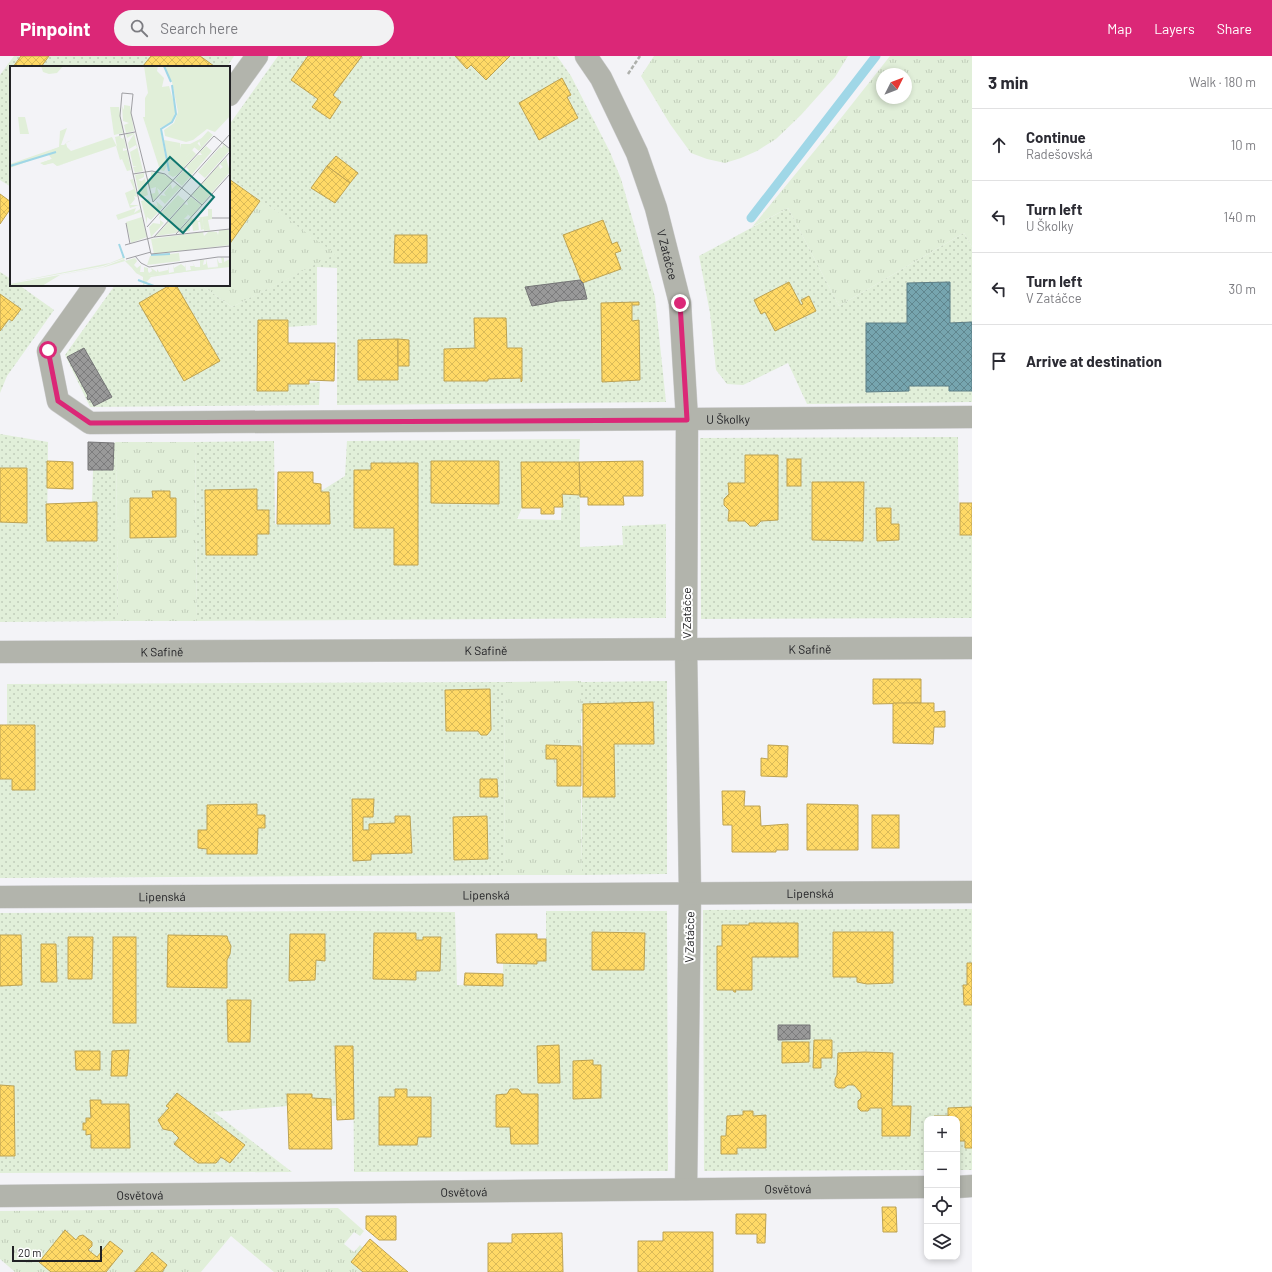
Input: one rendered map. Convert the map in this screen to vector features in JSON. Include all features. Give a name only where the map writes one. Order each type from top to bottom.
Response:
[{"type":"street","points":[[230,94],[257,56]]},
{"type":"street","name":"V Zatáčce","points":[[586,56],[602,78],[637,153],[656,208],[680,303],[687,420],[686,649],[690,893],[686,1189]]},
{"type":"street","name":"U Školky","points":[[94,286],[48,350],[58,401],[90,423],[972,417]]},
{"type":"street","name":"K Safině","points":[[0,652],[972,648]]},
{"type":"street","name":"Lipenská","points":[[0,898],[972,892]]},
{"type":"street","points":[[960,1187],[972,1186]]},
{"type":"street","name":"Osvětová","points":[[0,1196],[924,1187]]},
{"type":"green space","points":[[14,56],[234,56],[228,66],[10,66],[10,186],[0,180],[0,75]]},
{"type":"green space","points":[[278,56],[557,56],[571,76],[610,152],[621,179],[655,297],[666,402],[337,405],[337,268],[317,267],[317,325],[288,327],[288,320],[258,320],[257,391],[288,391],[288,384],[309,384],[320,382],[319,405],[90,407],[65,355],[114,286],[202,286],[232,307],[336,254],[230,178],[230,124]]},
{"type":"green space","points":[[654,56],[848,56],[835,77],[801,115],[776,139],[757,151],[725,163],[707,159],[691,153],[670,124],[641,76]]},
{"type":"green space","points":[[890,56],[972,56],[972,247],[964,233],[839,306],[788,208],[752,227],[876,74],[876,104],[912,104],[912,68],[881,68]]},
{"type":"green space","points":[[230,178],[337,254],[232,307],[202,286],[230,286]]},
{"type":"green space","points":[[788,208],[839,306],[964,233],[972,247],[972,402],[807,404],[788,363],[743,385],[727,384],[716,370],[710,313],[699,256]]},
{"type":"green space","points":[[0,272],[10,278],[10,286],[20,286],[54,310],[7,376],[0,393]]},
{"type":"green space","points":[[0,434],[48,442],[47,541],[97,541],[97,503],[92,502],[93,470],[113,470],[114,443],[116,442],[118,621],[0,622]]},
{"type":"green space","points":[[958,437],[959,535],[972,535],[972,618],[701,619],[700,438]]},
{"type":"green space","points":[[580,439],[579,462],[521,462],[522,508],[517,519],[561,520],[562,494],[580,495],[580,547],[623,545],[622,526],[666,524],[666,618],[197,621],[195,442],[274,441],[275,524],[329,524],[329,492],[321,491],[345,476],[347,441]]},
{"type":"green space","points":[[116,442],[195,442],[197,621],[118,621]]},
{"type":"green space","points":[[581,681],[581,747],[546,745],[546,759],[557,759],[557,786],[581,786],[582,875],[505,875],[504,682]]},
{"type":"green space","points":[[667,681],[667,874],[582,875],[582,797],[599,797],[601,776],[622,712],[581,713],[581,682]]},
{"type":"green space","points":[[504,682],[505,875],[0,878],[0,779],[12,779],[12,790],[35,790],[35,725],[7,725],[7,684]]},
{"type":"green space","points":[[972,909],[972,1170],[960,1170],[960,1116],[924,1116],[924,1170],[704,1171],[703,910]]},
{"type":"green space","points":[[353,911],[455,912],[457,985],[503,986],[503,963],[537,964],[537,961],[546,961],[546,911],[667,911],[668,1171],[354,1172],[353,1046],[335,1046],[336,1106],[288,1106],[214,1112],[292,1172],[0,1173],[0,913]]},
{"type":"green space","points":[[338,1208],[364,1231],[360,1236],[354,1232],[344,1244],[354,1252],[360,1245],[363,1248],[351,1262],[363,1272],[274,1272],[231,1236],[201,1272],[15,1272],[0,1259],[0,1211]]},
{"type":"building: Homes","points":[[21,56],[49,56],[42,66],[14,66]]},
{"type":"building: Homes","points":[[151,56],[200,56],[214,66],[143,66]]},
{"type":"building: Homes","points":[[308,56],[362,56],[333,95],[341,102],[330,119],[312,107],[318,99],[291,80]]},
{"type":"building: Homes","points":[[455,56],[510,56],[486,80],[471,65],[467,69]]},
{"type":"building: Homes","points":[[562,78],[571,95],[567,97],[578,118],[539,140],[519,103]]},
{"type":"building: Homes","points":[[336,156],[358,173],[350,183],[327,166]]},
{"type":"building: Homes","points":[[327,166],[350,183],[335,203],[311,188]]},
{"type":"building: Homes","points":[[230,180],[260,201],[230,244]]},
{"type":"building: Homes","points":[[0,194],[10,201],[10,209],[0,224]]},
{"type":"building: Homes","points":[[603,220],[612,244],[617,242],[621,251],[615,253],[621,269],[582,283],[563,235]]},
{"type":"building: Homes","points":[[395,235],[427,235],[427,263],[394,263]]},
{"type":"building: Homes","points":[[789,282],[801,305],[803,304],[801,300],[809,296],[816,311],[775,331],[765,312],[761,314],[754,300]]},
{"type":"building: Homes","points":[[168,286],[177,286],[220,361],[184,381],[139,303]]},
{"type":"building: Homes","points":[[0,294],[21,309],[12,321],[9,319],[0,331]]},
{"type":"building: Homes","points":[[639,302],[639,305],[632,305],[632,321],[639,320],[640,380],[602,382],[601,303]]},
{"type":"building: Homes","points":[[474,318],[506,318],[507,348],[522,348],[521,382],[521,378],[488,379],[488,381],[444,381],[444,349],[475,348]]},
{"type":"building: Homes","points":[[258,320],[288,320],[288,343],[335,343],[334,381],[309,380],[309,384],[288,384],[288,391],[257,391]]},
{"type":"building: Homes","points":[[398,339],[398,380],[358,380],[358,340]]},
{"type":"building: Homes","points":[[398,339],[409,340],[409,366],[398,366]]},
{"type":"building: Homes","points":[[745,455],[778,455],[778,520],[761,521],[756,526],[750,526],[745,521],[728,521],[729,510],[724,505],[724,499],[729,494],[728,483],[745,483]]},
{"type":"building: Homes","points":[[787,459],[801,459],[801,486],[787,486]]},
{"type":"building: Homes","points":[[47,461],[73,462],[73,489],[47,488]]},
{"type":"building: Homes","points":[[431,461],[499,461],[499,504],[431,503]]},
{"type":"building: Homes","points":[[643,461],[643,496],[623,496],[624,505],[588,505],[588,497],[580,497],[579,462]]},
{"type":"building: Homes","points":[[521,462],[579,462],[580,495],[562,494],[563,507],[554,507],[554,514],[541,514],[541,508],[522,508]]},
{"type":"building: Homes","points":[[371,463],[418,463],[418,565],[394,565],[394,528],[354,528],[354,470],[371,470]]},
{"type":"building: Homes","points":[[0,468],[27,468],[27,523],[0,522]]},
{"type":"building: Homes","points":[[278,472],[313,472],[313,483],[321,484],[321,492],[329,492],[330,524],[277,524]]},
{"type":"building: Homes","points":[[812,482],[864,482],[863,541],[812,540]]},
{"type":"building: Homes","points":[[257,489],[257,510],[269,510],[269,534],[257,534],[257,555],[206,555],[205,490]]},
{"type":"building: Homes","points":[[152,491],[170,491],[170,498],[176,498],[176,537],[130,538],[130,498],[153,498]]},
{"type":"building: Homes","points":[[97,502],[97,541],[47,541],[46,504]]},
{"type":"building: Homes","points":[[960,503],[972,503],[972,535],[960,535]]},
{"type":"building: Homes","points":[[876,508],[891,508],[891,524],[899,524],[899,540],[877,541]]},
{"type":"building: Homes","points":[[873,679],[921,679],[921,703],[873,704]]},
{"type":"building: Homes","points":[[490,689],[491,730],[487,735],[481,735],[478,731],[446,731],[445,690]]},
{"type":"building: Homes","points":[[653,702],[654,744],[614,744],[615,797],[583,797],[583,704]]},
{"type":"building: Homes","points":[[893,703],[934,703],[934,712],[945,711],[945,727],[934,727],[933,744],[893,743]]},
{"type":"building: Homes","points":[[0,725],[35,725],[35,790],[12,790],[12,779],[0,779]]},
{"type":"building: Homes","points":[[546,745],[581,746],[581,786],[557,786],[557,759],[546,759]]},
{"type":"building: Homes","points":[[768,745],[788,746],[787,777],[761,776],[761,758],[768,759]]},
{"type":"building: Homes","points":[[480,779],[497,779],[498,797],[480,797]]},
{"type":"building: Homes","points":[[722,791],[745,791],[744,806],[760,806],[761,826],[788,824],[788,850],[776,850],[776,852],[732,852],[732,825],[723,825]]},
{"type":"building: Homes","points":[[352,799],[374,799],[373,817],[363,817],[363,830],[369,830],[369,824],[395,823],[395,816],[410,816],[412,853],[371,854],[371,860],[353,861]]},
{"type":"building: Homes","points":[[257,804],[257,815],[265,815],[265,828],[258,828],[257,854],[207,854],[207,849],[198,848],[198,830],[207,830],[207,805]]},
{"type":"building: Homes","points":[[807,804],[858,805],[858,850],[807,850]]},
{"type":"building: Homes","points":[[872,815],[899,815],[899,848],[872,848]]},
{"type":"building: Homes","points":[[487,816],[488,859],[454,860],[453,817]]},
{"type":"building: Homes","points":[[749,923],[798,923],[798,957],[752,957],[752,990],[735,990],[736,992],[734,992],[733,990],[717,990],[717,946],[722,946],[722,925],[749,925]]},
{"type":"building: Homes","points":[[592,932],[645,933],[644,970],[592,970]]},
{"type":"building: Homes","points":[[833,932],[893,932],[893,983],[867,984],[857,982],[857,977],[833,977]]},
{"type":"building: Homes","points":[[374,933],[416,933],[416,940],[423,940],[423,937],[441,937],[440,971],[416,971],[416,980],[373,979]]},
{"type":"building: Homes","points":[[290,934],[325,934],[325,961],[316,960],[315,980],[289,981]]},
{"type":"building: Homes","points":[[496,934],[537,934],[537,939],[546,939],[546,961],[537,961],[537,964],[497,963]]},
{"type":"building: Homes","points":[[0,935],[21,935],[22,985],[0,986]]},
{"type":"building: Homes","points":[[168,935],[227,936],[231,946],[230,954],[227,960],[227,988],[167,987]]},
{"type":"building: Homes","points":[[68,937],[93,937],[92,979],[68,979]]},
{"type":"building: Homes","points":[[113,937],[136,937],[136,1023],[113,1023]]},
{"type":"building: Homes","points":[[41,944],[56,944],[57,982],[41,982]]},
{"type":"building: Homes","points":[[967,963],[972,963],[972,1005],[964,1005],[963,985],[967,985]]},
{"type":"building: Homes","points":[[465,973],[503,974],[503,986],[464,985]]},
{"type":"building: Homes","points":[[227,1000],[251,1000],[250,1042],[228,1042]]},
{"type":"building: Homes","points":[[814,1040],[832,1040],[832,1058],[821,1058],[821,1068],[813,1068]]},
{"type":"building: Homes","points":[[782,1042],[809,1042],[809,1062],[782,1063]]},
{"type":"building: Homes","points":[[559,1045],[560,1083],[538,1083],[537,1046]]},
{"type":"building: Homes","points":[[335,1046],[353,1046],[354,1119],[337,1120]]},
{"type":"building: Homes","points":[[129,1050],[127,1076],[111,1076],[112,1051]]},
{"type":"building: Homes","points":[[75,1051],[100,1051],[100,1070],[76,1070]]},
{"type":"building: Homes","points":[[838,1053],[893,1053],[892,1106],[911,1106],[910,1136],[882,1136],[882,1108],[870,1108],[868,1111],[861,1111],[858,1108],[858,1101],[861,1098],[861,1093],[854,1085],[848,1085],[844,1088],[838,1088],[835,1086]]},
{"type":"building: Homes","points":[[593,1060],[593,1065],[601,1065],[601,1098],[573,1099],[573,1061]]},
{"type":"building: Homes","points":[[0,1085],[14,1086],[15,1156],[0,1156]]},
{"type":"building: Homes","points":[[395,1089],[407,1089],[407,1097],[431,1097],[431,1137],[418,1137],[417,1145],[379,1145],[379,1097],[395,1097]]},
{"type":"building: Homes","points":[[510,1089],[518,1089],[522,1094],[538,1094],[538,1144],[511,1144],[510,1127],[496,1127],[496,1095],[507,1094]]},
{"type":"building: Homes","points":[[177,1093],[245,1145],[230,1163],[221,1157],[216,1163],[198,1163],[174,1144],[179,1138],[172,1131],[163,1129],[158,1120],[169,1108],[166,1106]]},
{"type":"building: Homes","points":[[287,1094],[312,1094],[312,1098],[331,1099],[332,1149],[289,1149]]},
{"type":"building: Homes","points":[[90,1100],[101,1100],[101,1104],[129,1104],[130,1148],[91,1148],[91,1134],[86,1135],[86,1130],[83,1130],[83,1123],[86,1123],[86,1118],[91,1118]]},
{"type":"building: Homes","points":[[972,1107],[972,1148],[965,1148],[965,1141],[960,1141],[960,1116],[948,1116],[948,1108]]},
{"type":"building: Homes","points":[[743,1111],[753,1111],[753,1116],[766,1115],[766,1148],[737,1148],[737,1154],[721,1154],[721,1136],[726,1136],[727,1116],[743,1115]]},
{"type":"building: Homes","points":[[882,1207],[896,1207],[897,1232],[883,1232]]},
{"type":"building: Homes","points":[[736,1214],[766,1214],[765,1243],[757,1243],[757,1234],[736,1234]]},
{"type":"building: Homes","points":[[366,1216],[396,1216],[396,1240],[379,1240],[366,1229]]},
{"type":"building: Homes","points":[[65,1230],[76,1240],[79,1236],[83,1235],[92,1242],[92,1246],[88,1250],[97,1257],[110,1241],[123,1251],[106,1272],[51,1272],[39,1262]]},
{"type":"building: Homes","points":[[663,1232],[713,1232],[713,1272],[638,1272],[638,1241],[663,1241]]},
{"type":"building: Homes","points":[[562,1233],[563,1272],[488,1272],[488,1243],[512,1243],[512,1234]]},
{"type":"building: Homes","points":[[370,1239],[408,1272],[363,1272],[351,1262]]},
{"type":"building: Homes","points":[[152,1252],[167,1265],[162,1272],[135,1272]]},
{"type":"building: Public","points":[[950,282],[950,323],[972,322],[972,391],[949,391],[949,386],[909,386],[909,391],[866,392],[866,323],[907,323],[907,283]]},
{"type":"building: Industry","points":[[580,280],[583,283],[587,299],[559,301],[532,306],[525,287]]},
{"type":"building: Industry","points":[[84,348],[112,397],[94,406],[90,399],[88,400],[88,396],[67,357]]},
{"type":"building: Industry","points":[[88,442],[114,443],[113,470],[88,470]]},
{"type":"building: Industry","points":[[778,1025],[810,1025],[810,1039],[778,1040]]},
{"type":"waterway","points":[[751,218],[876,56]]},
{"type":"route","points":[[48,350],[58,401],[90,423],[687,420],[680,303]]}]
